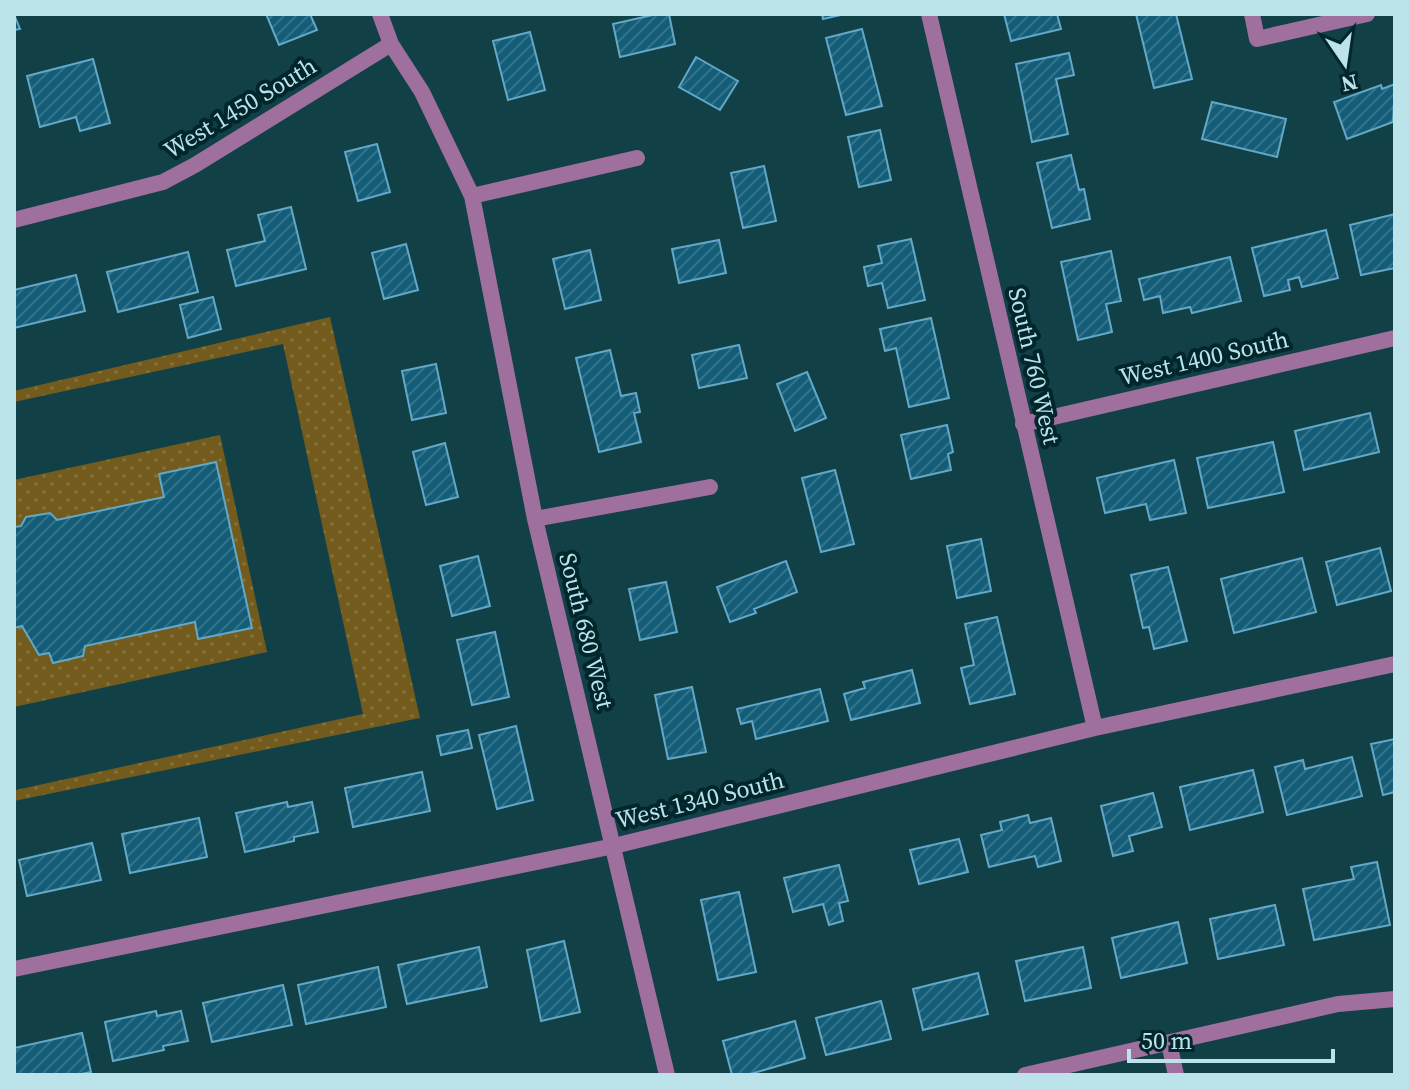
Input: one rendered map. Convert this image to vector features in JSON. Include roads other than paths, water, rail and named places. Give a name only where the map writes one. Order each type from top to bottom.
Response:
[{"type":"street","points":[[380,14],[391,44]]},
{"type":"street","name":"South 760 West","points":[[929,14],[1095,728]]},
{"type":"street","points":[[1252,14],[1257,39],[1367,14]]},
{"type":"street","name":"South 680 West","points":[[391,44],[422,92],[472,196],[535,519],[667,1075]]},
{"type":"street","name":"West 1450 South","points":[[14,220],[163,182],[391,44]]},
{"type":"street","points":[[472,196],[637,158]]},
{"type":"street","name":"West 1400 South","points":[[1023,424],[1395,338]]},
{"type":"street","points":[[535,519],[710,487]]},
{"type":"street","name":"West 1340 South","points":[[14,969],[614,846],[1095,728],[1395,664]]},
{"type":"street","points":[[1025,1075],[1338,1004],[1395,999]]},
{"type":"street","points":[[1169,1043],[1176,1075]]}]
